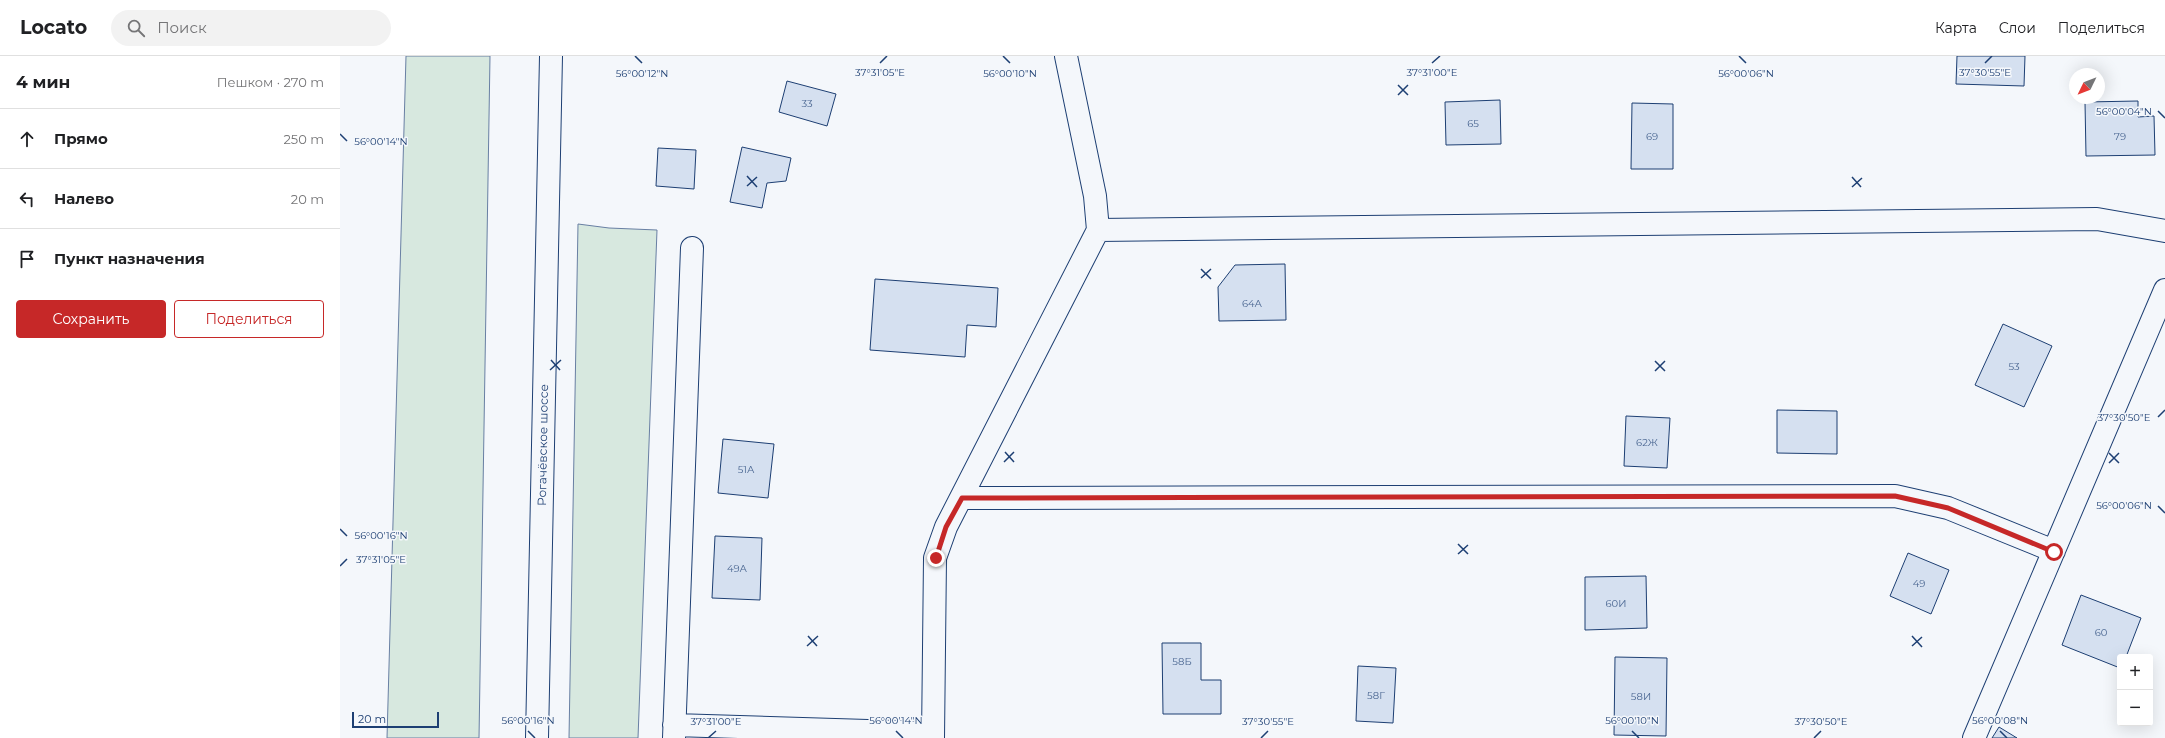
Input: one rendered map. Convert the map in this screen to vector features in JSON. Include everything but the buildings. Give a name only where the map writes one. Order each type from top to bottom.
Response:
[{"type":"street","name":"Рогачёвское шоссе","points":[[537,738],[551,56]]},
{"type":"street","points":[[692,248],[674,732],[933,735],[936,558],[946,527],[1098,230],[1095,196],[1066,56]]},
{"type":"street","points":[[1098,230],[2097,219],[2165,231]]},
{"type":"street","points":[[1974,738],[2165,290]]},
{"type":"street","points":[[962,498],[1895,496],[1948,508],[2054,552]]},
{"type":"shaded area","points":[[406,56],[490,56],[479,738],[387,738]]},
{"type":"shaded area","points":[[578,224],[609,228],[657,230],[638,738],[569,738]]},
{"type":"route","points":[[936,558],[946,527],[962,498],[1895,496],[1948,508],[2054,552]]}]
